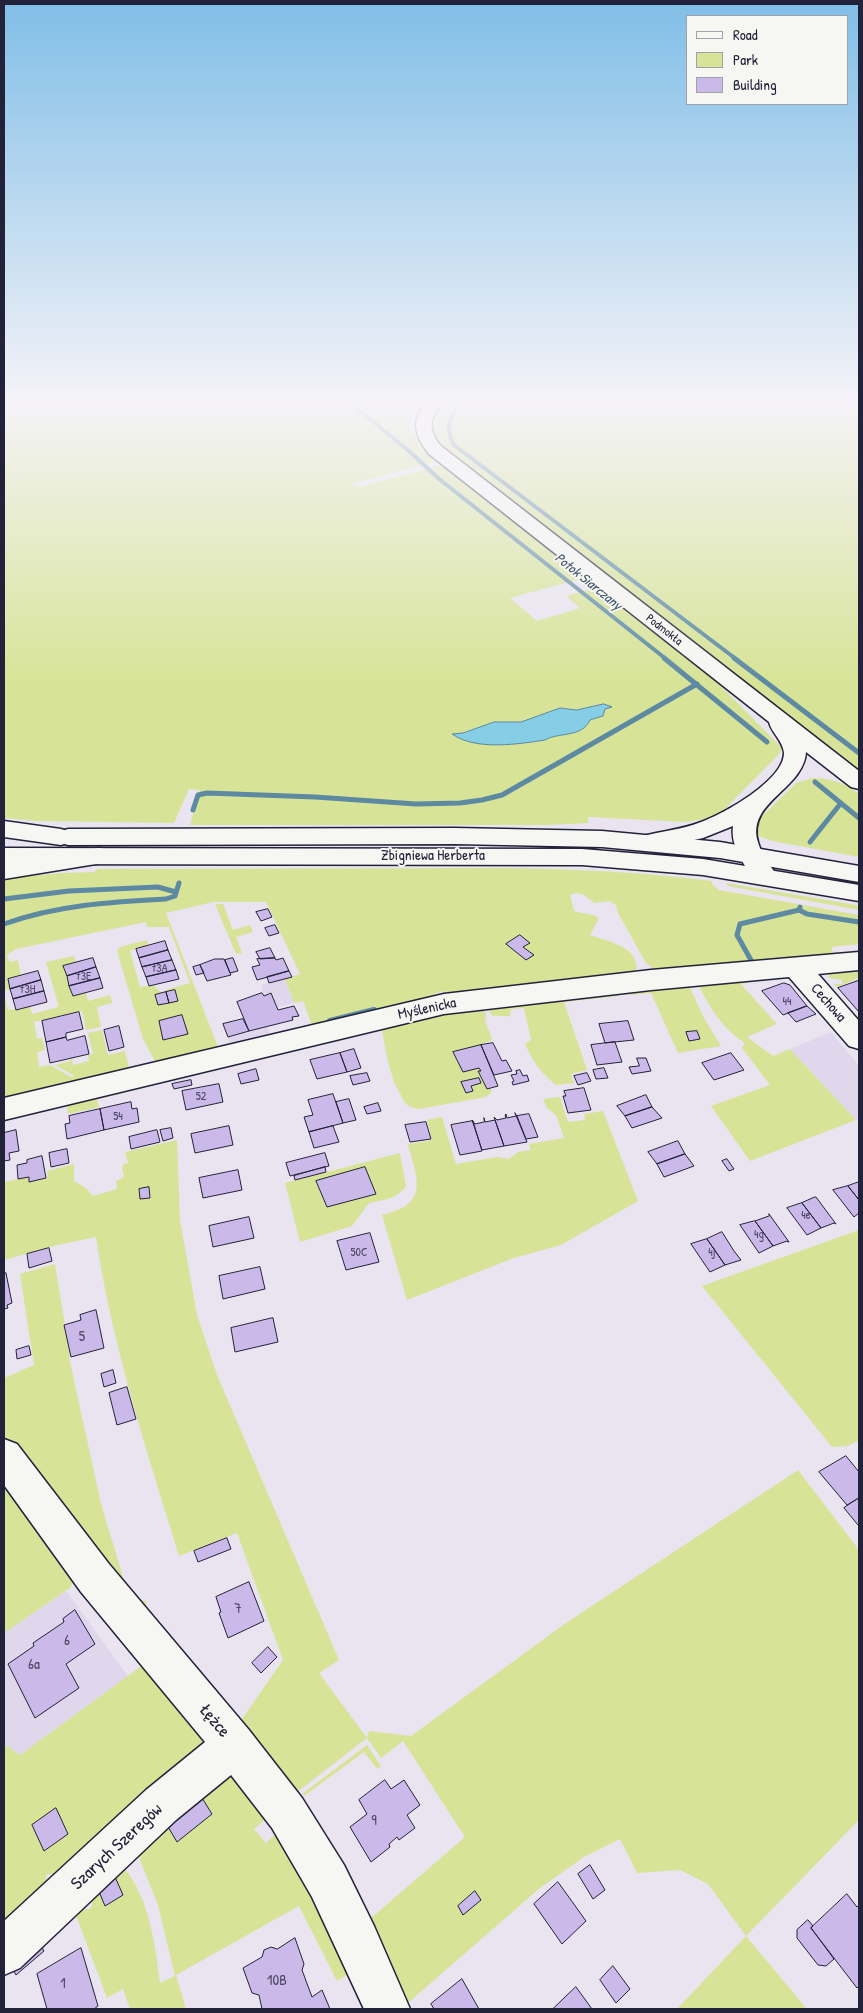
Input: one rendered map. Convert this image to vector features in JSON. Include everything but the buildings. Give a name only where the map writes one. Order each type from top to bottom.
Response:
[{"type":"main road","name":"Podmokła","points":[[492,495],[859,783]]},
{"type":"main road","name":"Podmokła","points":[[649,842],[711,828],[754,804],[785,776],[793,766],[795,754],[788,736],[774,716]]},
{"type":"main road","points":[[785,776],[822,772],[859,783]]},
{"type":"main road","points":[[754,804],[745,820],[743,828],[745,845],[764,876]]},
{"type":"main road","points":[[4,829],[61,837]]},
{"type":"main road","name":"Zbigniewa Herberta","points":[[4,837],[541,837],[649,842],[751,854],[858,888]]},
{"type":"main road","name":"Zbigniewa Herberta","points":[[4,856],[552,856],[646,861],[858,888]]},
{"type":"main road","points":[[4,871],[99,856]]},
{"type":"main road","name":"Myślenicka","points":[[4,1109],[444,1004],[635,982],[859,961]]},
{"type":"main road","name":"Cechowa","points":[[798,968],[859,1039]]},
{"type":"main road","name":"Łężce","points":[[4,1456],[94,1578],[234,1745],[287,1813],[328,1881],[358,1942],[387,2009]]},
{"type":"main road","name":"Szarych Szeregów","points":[[4,1952],[161,1805],[234,1745]]},
{"type":"shaded area","points":[[285,979],[294,1003],[277,1007],[271,993],[264,996],[261,985]]},
{"type":"shaded area","points":[[243,1019],[249,1031],[267,1027],[270,1034],[230,1044],[223,1024]]},
{"type":"shaded area","points":[[831,1032],[859,1066],[859,1119],[856,1120],[790,1049]]},
{"type":"shaded area","points":[[66,1591],[128,1676],[4,1767],[4,1633]]},
{"type":"green space","points":[[4,495],[480,495],[587,577],[510,598],[537,621],[580,608],[566,596],[598,587],[710,675],[782,748],[780,753],[722,812],[707,819],[685,822],[588,817],[588,823],[548,825],[190,825],[200,790],[189,789],[174,823],[37,821],[4,818]]},
{"type":"green space","points":[[503,495],[859,495],[859,770]]},
{"type":"green space","points":[[813,778],[837,782],[859,794],[859,857],[772,841],[756,835],[754,827],[758,820],[796,783]]},
{"type":"green space","points":[[505,868],[660,875],[712,881],[712,884],[719,890],[859,915],[859,944],[831,947],[835,957],[659,973],[646,963],[618,913],[616,905],[609,901],[594,903],[577,893],[570,895],[574,911],[599,918],[590,935],[622,946],[633,957],[636,964],[636,973],[457,995],[449,992],[440,992],[434,994],[431,1000],[313,1028],[303,1001],[294,1003],[285,979],[300,974],[266,902],[213,902],[166,913],[218,1047],[215,1052],[156,1063],[143,1039],[117,951],[120,947],[147,940],[148,946],[130,951],[140,987],[153,985],[162,993],[166,992],[165,990],[190,983],[169,927],[147,927],[146,922],[16,949],[7,955],[9,962],[18,960],[21,975],[8,979],[10,989],[4,991],[4,879],[61,873],[95,872],[97,869]]},
{"type":"green space","points":[[726,883],[856,905],[859,906],[859,910],[728,886]]},
{"type":"green space","points":[[215,904],[223,904],[233,930],[250,925],[253,932],[236,937],[242,953],[236,954]]},
{"type":"green space","points":[[74,956],[76,962],[64,966],[72,996],[86,993],[88,1001],[110,995],[112,1003],[97,1007],[101,1027],[86,1030],[82,1011],[34,1022],[37,1039],[42,1038],[45,1050],[37,1052],[39,1067],[50,1065],[73,1078],[73,1075],[55,1065],[70,1061],[72,1058],[73,1065],[89,1061],[88,1055],[93,1054],[88,1033],[102,1030],[108,1055],[125,1051],[130,1072],[4,1100],[4,995],[8,1010],[30,1006],[32,1014],[59,1007],[46,962]]},
{"type":"green space","points":[[859,970],[859,978],[837,987],[833,984],[842,984],[842,980],[828,977],[831,973]]},
{"type":"green space","points":[[754,978],[758,981],[741,984],[777,1024],[747,1037],[773,1056],[790,1049],[856,1120],[750,1161],[711,1106],[770,1085],[742,1048],[745,1043],[717,1017],[706,1001],[698,983]]},
{"type":"green space","points":[[688,983],[703,1016],[721,1046],[678,1053],[651,993],[630,995],[627,988]]},
{"type":"green space","points":[[616,994],[619,996],[564,1002],[587,1070],[571,1074],[574,1083],[556,1085],[534,1062],[525,1044],[531,1040],[524,1008],[511,1009],[510,1016],[492,1016],[489,1010],[491,1002]]},
{"type":"green space","points":[[481,1006],[486,1014],[485,1021],[492,1038],[490,1041],[481,1044],[498,1086],[491,1088],[491,1093],[486,1097],[419,1109],[410,1107],[405,1103],[394,1082],[387,1058],[383,1026]]},
{"type":"green space","points":[[123,1087],[124,1093],[97,1099],[99,1107],[68,1114],[67,1100]]},
{"type":"green space","points":[[560,1097],[568,1122],[585,1120],[584,1114],[603,1111],[638,1201],[561,1245],[514,1258],[407,1300],[382,1215],[407,1205],[414,1198],[417,1180],[408,1144],[432,1140],[427,1120],[442,1117],[456,1164],[497,1157],[509,1159],[518,1152],[531,1150],[529,1144],[564,1138],[556,1115],[547,1108],[543,1099]]},
{"type":"green space","points":[[177,1140],[180,1220],[197,1315],[217,1375],[339,1660],[319,1673],[367,1738],[288,1799],[233,1732],[283,1660],[237,1533],[179,1556],[121,1358],[111,1318],[96,1237],[53,1246],[4,1260],[4,1182],[29,1177],[30,1182],[46,1178],[48,1177],[47,1171],[74,1164],[74,1181],[86,1188],[93,1196],[117,1189],[116,1181],[124,1177],[122,1167],[128,1163],[125,1152]]},
{"type":"green space","points":[[400,1153],[406,1186],[399,1194],[369,1203],[352,1226],[300,1242],[285,1183]]},
{"type":"green space","points":[[859,1230],[859,1440],[848,1446],[832,1447],[702,1286]]},
{"type":"green space","points":[[55,1264],[69,1357],[101,1504],[130,1600],[146,1601],[146,1611],[143,1618],[137,1617],[29,1481],[4,1443],[4,1378],[34,1365],[20,1274]]},
{"type":"green space","points":[[4,1467],[74,1579],[70,1588],[4,1633]]},
{"type":"green space","points":[[798,1470],[859,1550],[859,1820],[746,1936],[708,1884],[680,1870],[637,1873],[620,1839],[584,1857],[540,1888],[401,2009],[372,1951],[370,1919],[465,1837],[403,1741],[381,1758],[367,1738],[369,1731],[411,1736],[566,1623]]},
{"type":"green space","points":[[151,1659],[200,1722],[207,1746],[71,1870],[46,1875],[48,1901],[4,1943],[4,1745],[20,1755]]},
{"type":"green space","points":[[367,1745],[381,1766],[377,1769],[364,1752],[304,1796],[302,1794]]},
{"type":"green space","points":[[226,1768],[267,1818],[254,1829],[266,1843],[277,1833],[357,1969],[337,1981],[299,1906],[176,1975],[186,2009],[130,2009],[123,1989],[107,1998],[74,1910],[90,1909],[92,1905],[89,1888],[124,1868],[140,1894],[150,1923],[160,1983],[175,1976],[158,1905],[140,1860],[138,1845]]},
{"type":"green space","points":[[746,1936],[807,2009],[677,2009]]},
{"type":"water","points":[[604,704],[612,707],[605,709],[603,716],[590,720],[581,730],[545,740],[498,745],[473,743],[452,734],[463,733],[494,722],[521,722],[560,708],[576,710]]},
{"type":"waterway","name":"Potok Siarczany","points":[[459,495],[666,659]]},
{"type":"waterway","points":[[520,495],[736,659]]},
{"type":"waterway","name":"Potok Siarczany","points":[[664,658],[696,684]]},
{"type":"waterway","points":[[734,658],[859,753]]},
{"type":"waterway","points":[[193,810],[198,795],[207,793],[315,797],[416,804],[460,803],[482,800],[502,795],[696,684]]},
{"type":"waterway","name":"Potok Siarczany","points":[[696,684],[767,742]]},
{"type":"waterway","name":"Potok Siarczany","points":[[815,782],[841,803]]},
{"type":"waterway","points":[[810,842],[841,803]]},
{"type":"waterway","name":"Potok Siarczany","points":[[841,803],[859,818]]},
{"type":"waterway","points":[[4,924],[44,912],[104,903],[166,899],[175,896],[179,883]]},
{"type":"waterway","points":[[4,899],[69,891],[158,887],[176,892]]},
{"type":"waterway","points":[[752,962],[737,935],[740,924],[799,910]]},
{"type":"waterway","points":[[799,910],[807,914],[859,922]]},
{"type":"waterway","points":[[330,1021],[374,1010]]}]
